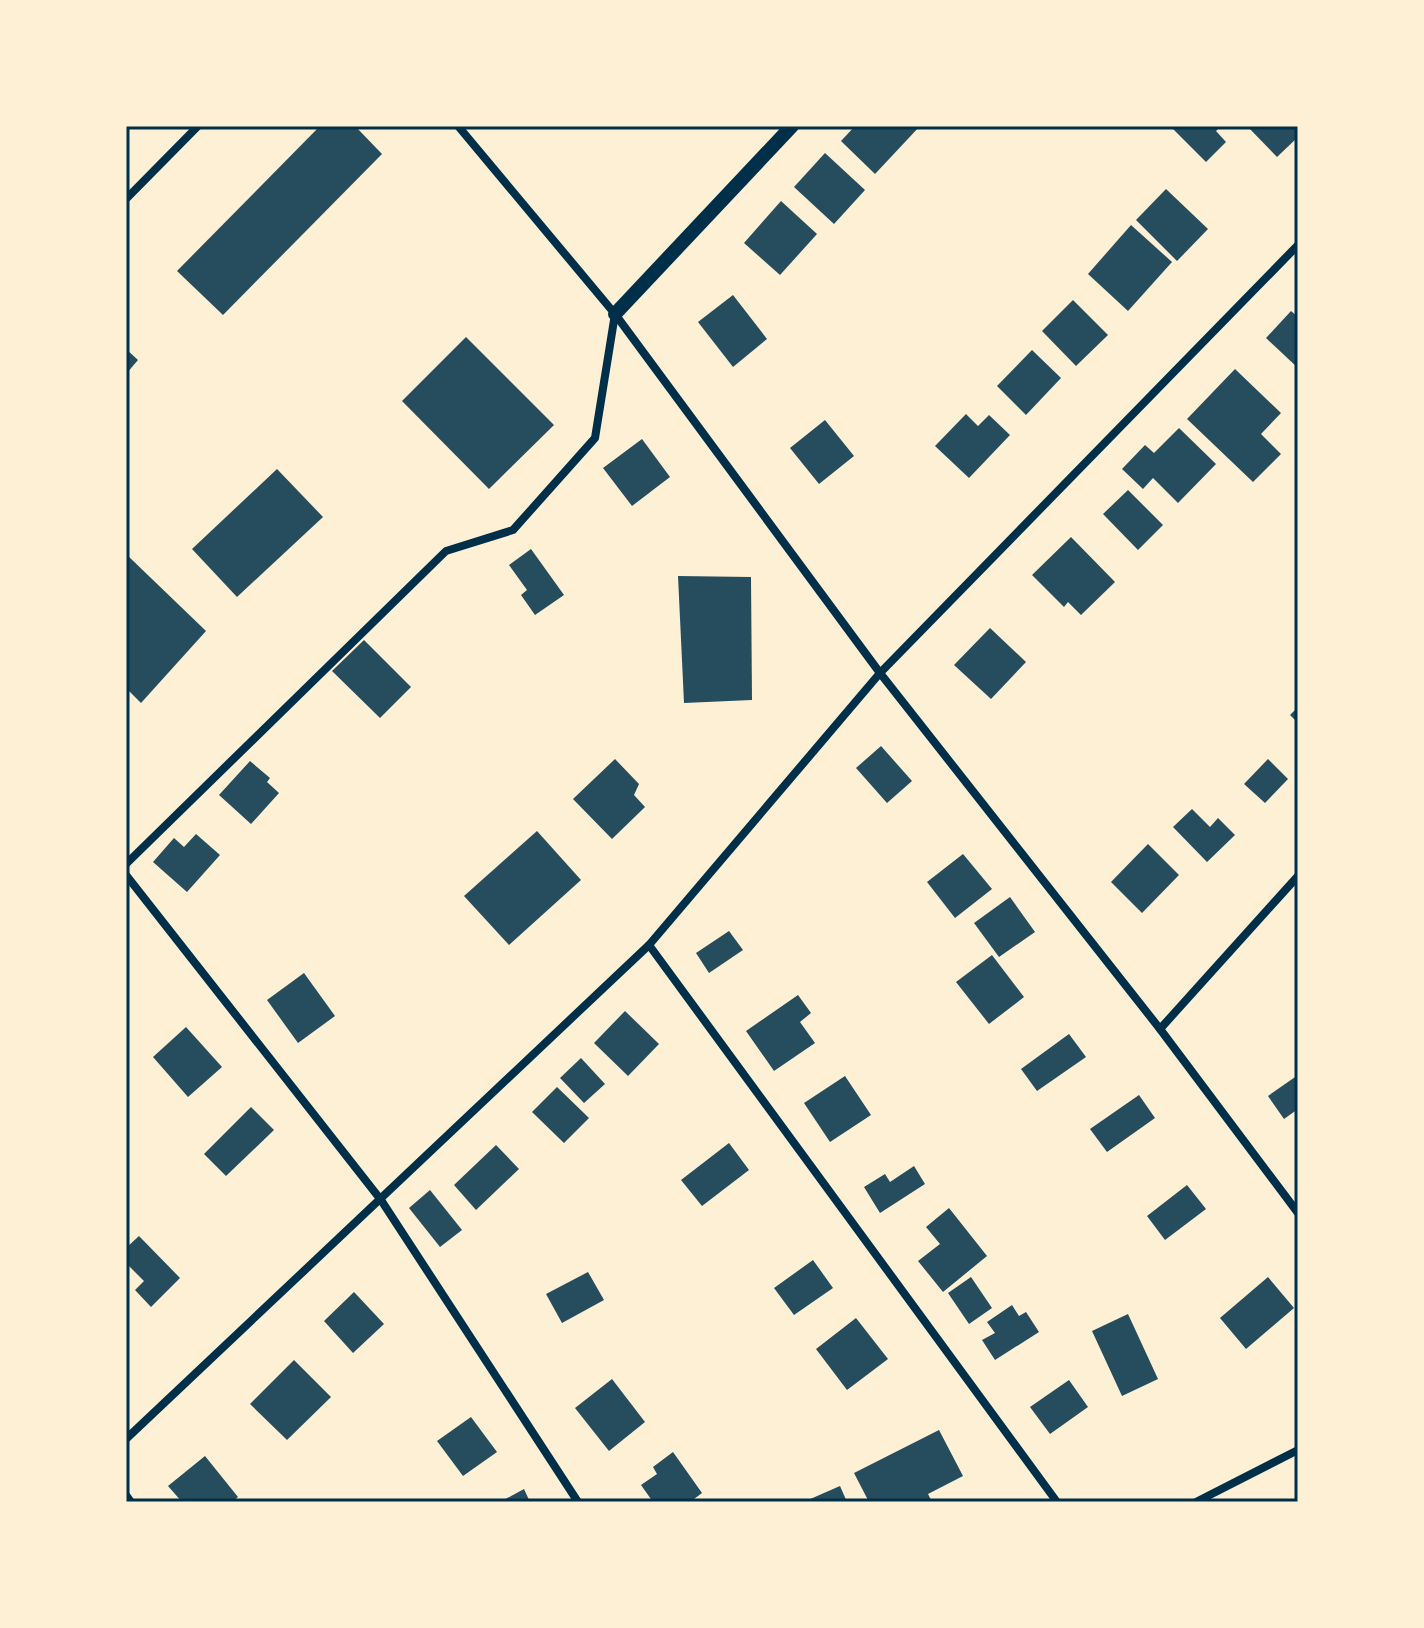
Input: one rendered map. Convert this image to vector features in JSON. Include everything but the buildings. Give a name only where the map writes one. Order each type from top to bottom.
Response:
[{"type":"street","points":[[126,199],[198,126]]},
{"type":"street","points":[[458,126],[615,314],[880,673],[1160,1029],[1298,1213]]},
{"type":"street","points":[[126,864],[446,551],[513,530],[595,438],[615,314],[792,126]]},
{"type":"street","points":[[126,182],[135,191]]},
{"type":"street","points":[[126,1439],[649,945],[880,673],[1298,245]]},
{"type":"street","points":[[126,875],[381,1200],[578,1502]]},
{"type":"street","points":[[1160,1029],[1298,876]]},
{"type":"street","points":[[649,945],[1057,1502]]},
{"type":"street","points":[[1196,1502],[1298,1450]]},
{"type":"street","points":[[126,1495],[131,1502]]}]
